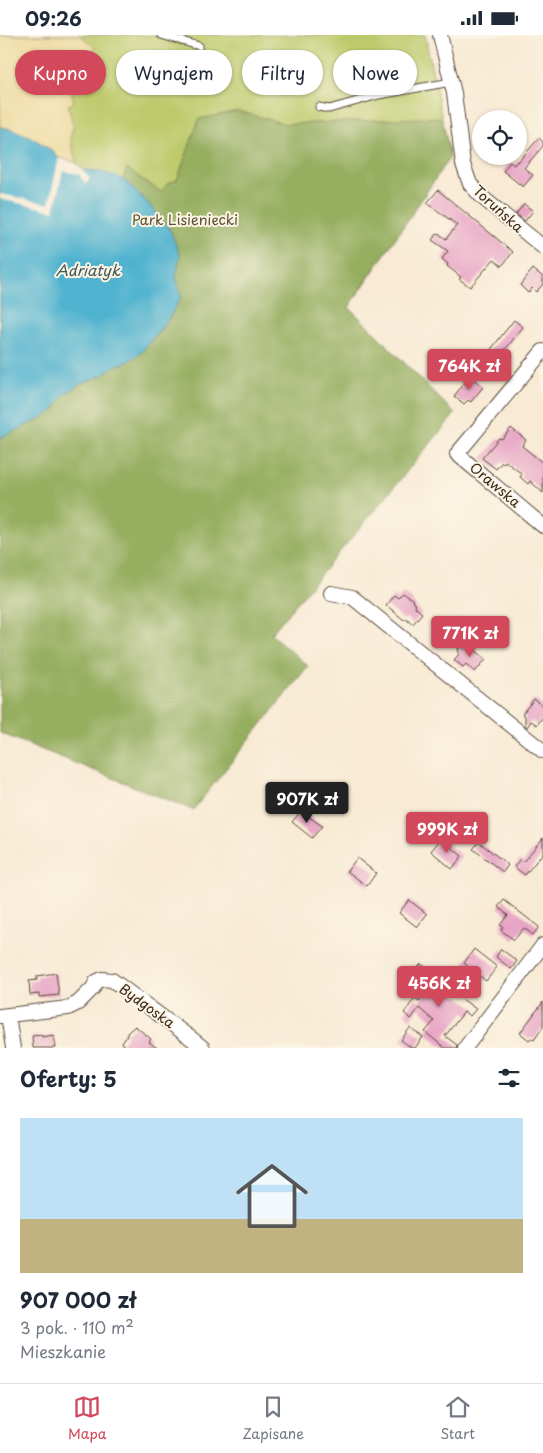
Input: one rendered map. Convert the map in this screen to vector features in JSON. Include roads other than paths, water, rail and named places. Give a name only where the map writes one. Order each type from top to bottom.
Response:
[{"type":"street","name":"Toruńska","points":[[440,35],[451,82],[463,164],[470,184],[483,198],[543,247]]},
{"type":"street","name":"Orawska","points":[[543,351],[457,454],[543,526]]},
{"type":"street","points":[[331,593],[352,597],[543,751]]},
{"type":"street","points":[[465,1048],[543,945]]},
{"type":"street","name":"Bydgoska","points":[[12,1048],[4,1015],[68,1008],[78,1003],[102,979],[112,980],[202,1048]]},
{"type":"lane","points":[[161,35],[199,46]]},
{"type":"lane","points":[[417,88],[451,82]]},
{"type":"lane","points":[[319,107],[329,109],[379,95]]},
{"type":"water","name":"Adriatyk","points":[[0,127],[12,129],[31,137],[47,147],[59,158],[76,163],[83,170],[101,171],[123,179],[145,200],[170,230],[180,255],[176,278],[181,297],[171,315],[141,353],[128,362],[115,366],[101,376],[80,384],[65,394],[53,411],[0,438]]},
{"type":"park label","name":"Park Lisieniecki","points":[[185,220]]}]
